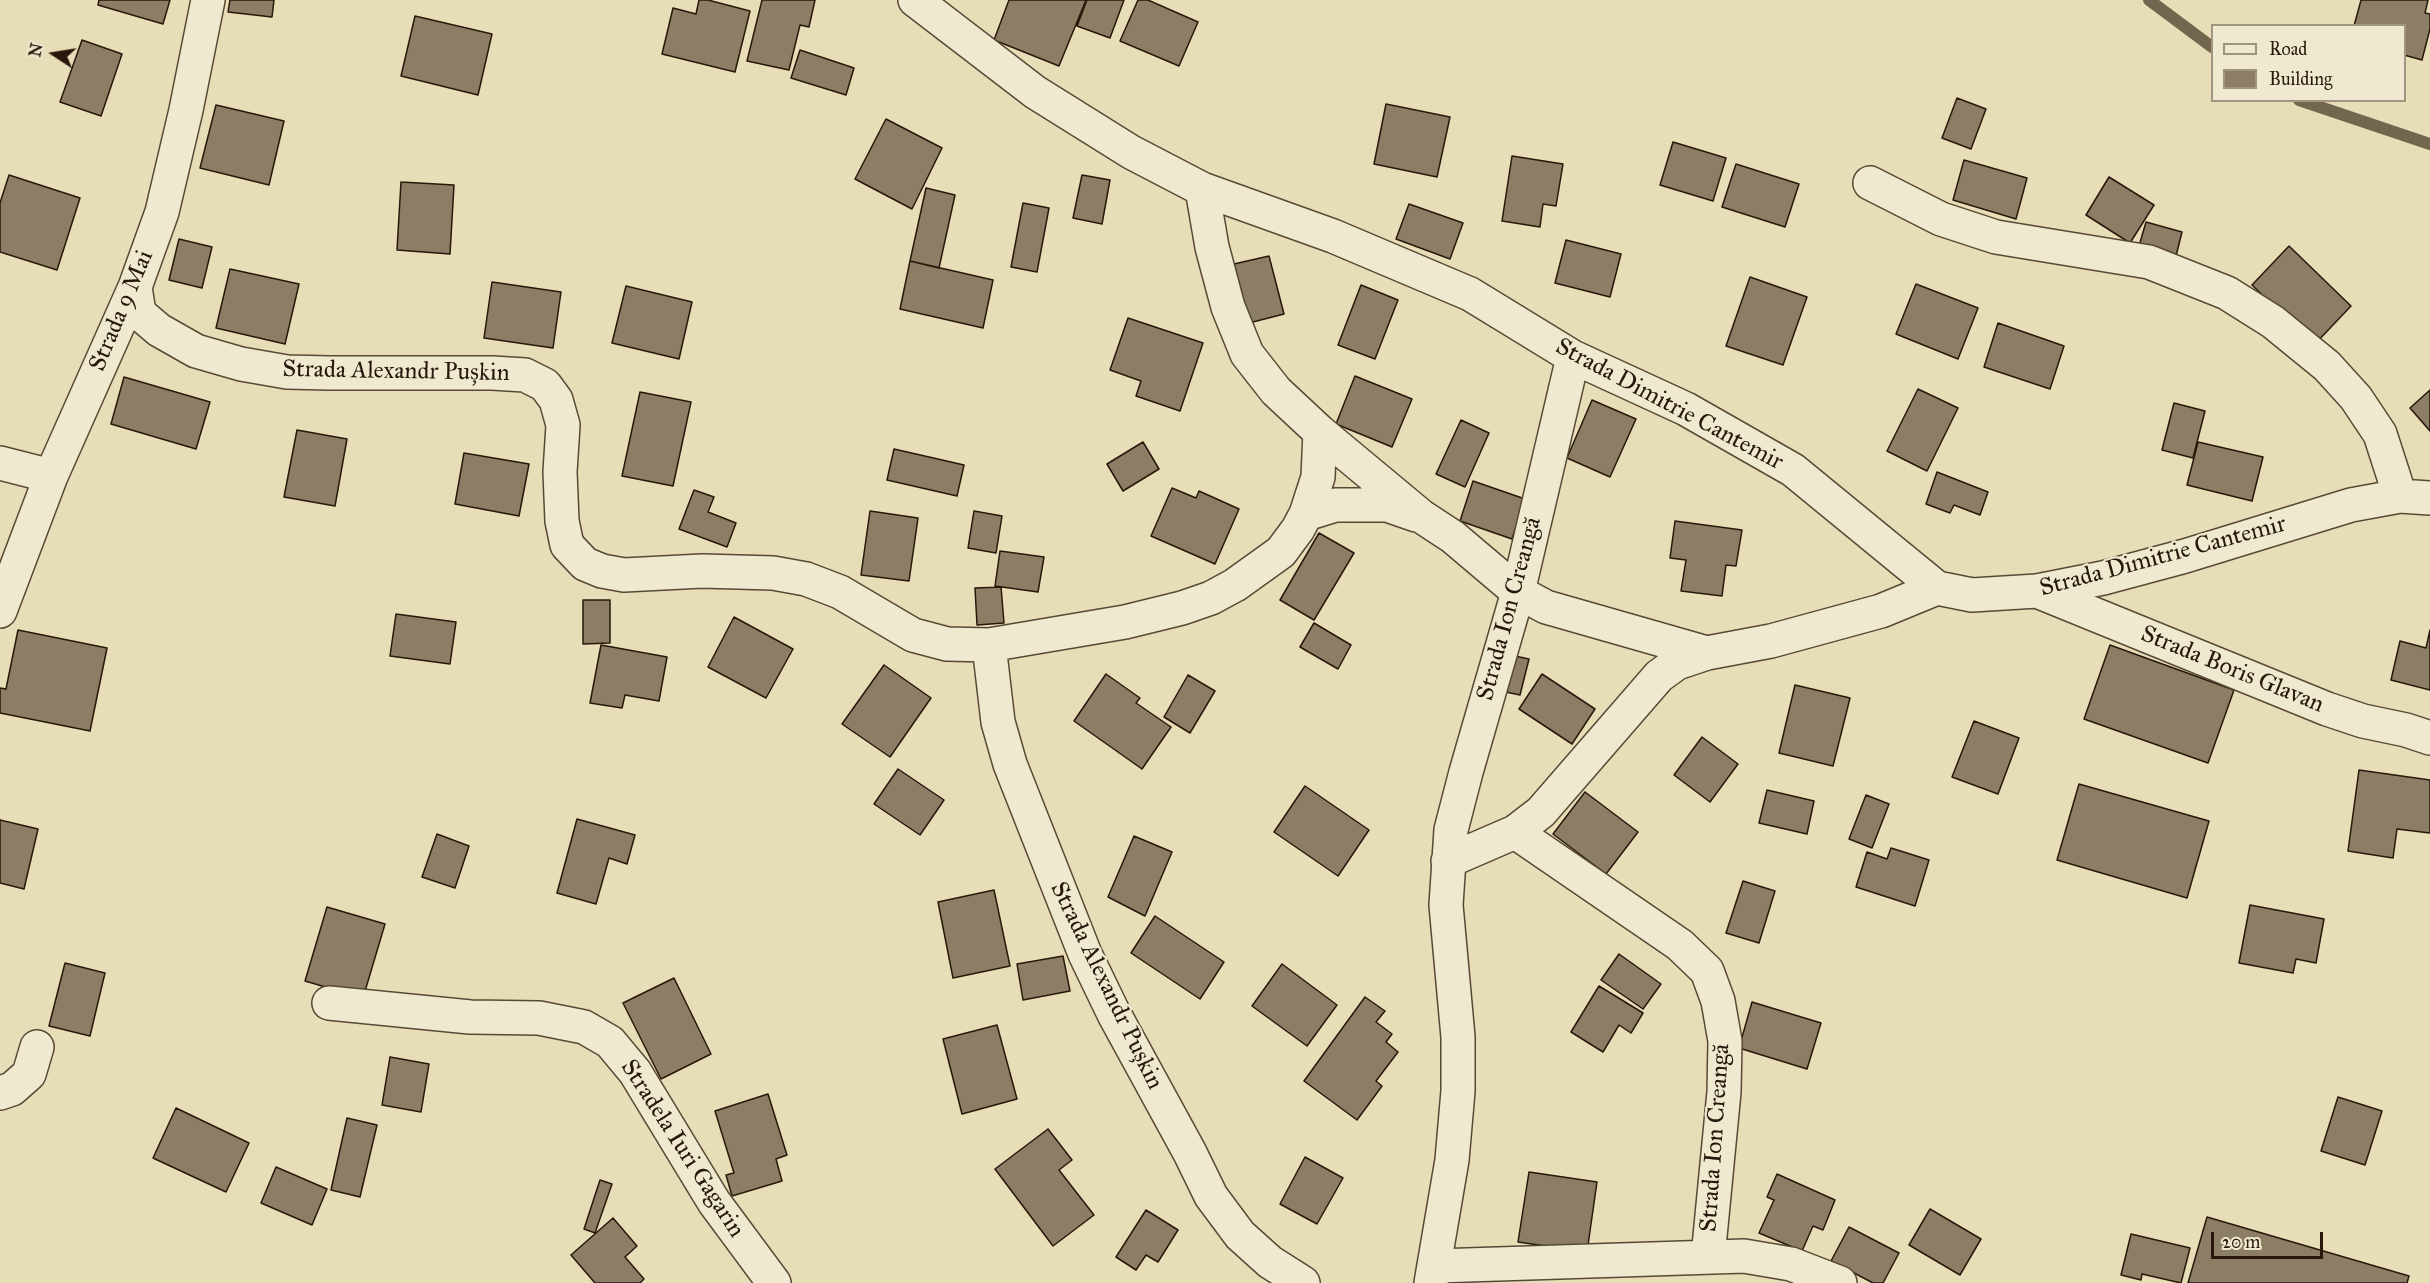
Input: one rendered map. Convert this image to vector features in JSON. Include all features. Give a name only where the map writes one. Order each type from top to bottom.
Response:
[{"type":"street","name":"Strada 9 Mai","points":[[0,611],[51,476],[135,287],[162,212],[186,110],[208,0]]},
{"type":"street","name":"Strada Dimitrie Cantemir","points":[[915,0],[1035,92],[1131,152],[1203,189],[1333,236],[1470,294],[1573,357],[1686,409],[1793,470],[1937,588],[1972,595],[2037,591],[2175,559],[2351,505],[2415,497],[2380,434],[2356,398],[2327,366],[2273,322],[2227,293],[2149,262],[1996,237],[1941,219],[1870,183]]},
{"type":"street","points":[[1203,189],[1214,257],[1228,307],[1247,354],[1276,391],[1320,432],[1421,516],[1453,537],[1518,592],[1546,607],[1707,653]]},
{"type":"street","name":"Strada Alexandr Pușkin","points":[[135,287],[139,313],[159,330],[196,351],[241,364],[287,372],[328,374],[492,373],[525,375],[545,385],[556,400],[563,425],[560,472],[562,521],[567,545],[585,564],[602,571],[624,575],[702,571],[773,573],[806,579],[840,592],[913,635],[947,644],[989,645],[1125,622],[1182,608],[1210,598],[1235,585],[1281,552],[1306,514],[1318,477],[1320,432]]},
{"type":"street","name":"Strada Ion Creangă","points":[[1573,357],[1518,592],[1451,830],[1446,905],[1458,1037],[1458,1091],[1452,1160],[1433,1275],[1744,1256],[1791,1264],[1840,1283]]},
{"type":"street","points":[[0,463],[51,476]]},
{"type":"street","points":[[1306,514],[1335,505],[1358,504],[1387,506],[1421,516]]},
{"type":"street","points":[[1448,861],[1515,832],[1540,812],[1659,676],[1677,663],[1707,653],[1771,641],[1871,613],[1937,588]]},
{"type":"street","name":"Strada Boris Glavan","points":[[2037,591],[2327,709],[2430,738]]},
{"type":"street","name":"Strada Alexandr Pușkin","points":[[989,645],[998,722],[1010,764],[1072,924],[1110,1004],[1211,1196],[1240,1235],[1270,1262],[1303,1283]]},
{"type":"street","name":"Strada Ion Creangă","points":[[1515,832],[1680,945],[1707,972],[1718,1001],[1725,1041],[1724,1092],[1708,1257]]},
{"type":"street","name":"Stradela Iuri Gagarin","points":[[329,1003],[470,1017],[539,1018],[584,1027],[610,1042],[635,1072],[714,1202],[774,1283]]},
{"type":"street","points":[[0,1093],[12,1089],[29,1074],[37,1047]]},
{"type":"building","points":[[99,0],[170,0],[163,24],[98,5]]},
{"type":"building","points":[[230,0],[274,0],[272,17],[228,12]]},
{"type":"building","points":[[699,0],[708,0],[750,11],[735,72],[662,54],[673,8],[696,14]]},
{"type":"building","points":[[762,0],[815,0],[809,27],[800,25],[789,70],[747,61]]},
{"type":"building","points":[[1009,0],[1086,0],[1059,66],[994,40]]},
{"type":"building","points":[[1087,0],[1124,0],[1110,38],[1077,26]]},
{"type":"building","points":[[1138,0],[1148,0],[1198,22],[1179,66],[1120,41]]},
{"type":"building","points":[[2361,0],[2428,0],[2425,13],[2430,14],[2430,29],[2422,60],[2406,56],[2406,24],[2355,24]]},
{"type":"building","points":[[415,16],[492,34],[478,95],[401,76]]},
{"type":"building","points":[[82,40],[122,54],[101,116],[60,102]]},
{"type":"building","points":[[800,50],[854,68],[846,95],[791,78]]},
{"type":"building","points":[[1957,98],[1986,109],[1971,149],[1942,138]]},
{"type":"building","points":[[1386,104],[1450,117],[1437,177],[1374,164]]},
{"type":"building","points":[[216,105],[284,121],[269,185],[200,168]]},
{"type":"building","points":[[886,119],[942,148],[912,209],[855,179]]},
{"type":"building","points":[[1673,142],[1726,158],[1713,201],[1660,185]]},
{"type":"building","points":[[1512,156],[1563,164],[1556,206],[1543,204],[1540,227],[1502,221]]},
{"type":"building","points":[[1964,160],[2027,178],[2016,219],[1953,200]]},
{"type":"building","points":[[1736,164],[1799,184],[1785,227],[1722,207]]},
{"type":"building","points":[[9,175],[80,198],[57,270],[0,252],[0,203]]},
{"type":"building","points":[[1082,175],[1110,180],[1102,224],[1073,218]]},
{"type":"building","points":[[2109,177],[2154,205],[2130,243],[2086,215]]},
{"type":"building","points":[[401,182],[454,185],[450,254],[397,250]]},
{"type":"building","points":[[926,188],[955,195],[939,268],[910,261]]},
{"type":"building","points":[[1023,203],[1049,208],[1037,272],[1011,267]]},
{"type":"building","points":[[1409,204],[1463,223],[1450,259],[1396,239]]},
{"type":"building","points":[[2146,222],[2182,232],[2176,256],[2139,246]]},
{"type":"building","points":[[179,239],[212,247],[202,288],[169,280]]},
{"type":"building","points":[[1566,240],[1621,254],[1610,297],[1555,283]]},
{"type":"building","points":[[2289,246],[2351,306],[2314,345],[2252,285]]},
{"type":"building","points":[[1269,256],[1284,314],[1249,323],[1234,264]]},
{"type":"building","points":[[910,261],[993,280],[983,328],[900,309]]},
{"type":"building","points":[[230,269],[299,284],[285,344],[216,328]]},
{"type":"building","points":[[1750,277],[1807,297],[1783,365],[1726,346]]},
{"type":"building","points":[[492,282],[561,292],[553,348],[484,338]]},
{"type":"building","points":[[1916,284],[1978,308],[1958,359],[1896,334]]},
{"type":"building","points":[[1361,285],[1398,300],[1375,359],[1338,345]]},
{"type":"building","points":[[626,286],[692,302],[679,359],[612,343]]},
{"type":"building","points":[[1128,318],[1203,343],[1180,411],[1136,396],[1141,381],[1110,370]]},
{"type":"building","points":[[1998,323],[2064,346],[2050,389],[1984,367]]},
{"type":"building","points":[[1355,376],[1412,399],[1392,447],[1336,424]]},
{"type":"building","points":[[124,377],[210,402],[196,449],[111,424]]},
{"type":"building","points":[[1918,389],[1958,408],[1927,471],[1887,451]]},
{"type":"building","points":[[2430,390],[2430,431],[2410,408]]},
{"type":"building","points":[[640,392],[691,402],[673,486],[622,476]]},
{"type":"building","points":[[1592,400],[1636,419],[1610,477],[1567,458]]},
{"type":"building","points":[[2174,403],[2205,411],[2193,458],[2162,450]]},
{"type":"building","points":[[1461,420],[1489,433],[1465,487],[1436,474]]},
{"type":"building","points":[[297,430],[347,439],[335,506],[284,497]]},
{"type":"building","points":[[1143,442],[1159,469],[1123,491],[1107,464]]},
{"type":"building","points":[[2198,442],[2263,457],[2252,501],[2187,485]]},
{"type":"building","points":[[894,449],[964,465],[957,496],[887,480]]},
{"type":"building","points":[[464,453],[529,464],[519,516],[455,504]]},
{"type":"building","points":[[1937,472],[1988,492],[1980,515],[1954,505],[1950,513],[1926,504]]},
{"type":"building","points":[[1473,481],[1525,499],[1512,539],[1460,521]]},
{"type":"building","points":[[1172,488],[1196,498],[1199,491],[1239,509],[1215,564],[1151,536]]},
{"type":"building","points":[[694,490],[714,497],[708,512],[736,523],[727,547],[679,529]]},
{"type":"building","points":[[870,511],[918,518],[909,581],[861,575]]},
{"type":"building","points":[[974,511],[1002,516],[996,553],[968,548]]},
{"type":"building","points":[[1675,521],[1742,530],[1736,566],[1726,565],[1722,596],[1681,591],[1686,560],[1670,558]]},
{"type":"building","points":[[1319,533],[1354,553],[1314,620],[1280,600]]},
{"type":"building","points":[[1000,551],[1044,557],[1038,592],[995,586]]},
{"type":"building","points":[[1001,587],[1004,623],[977,625],[975,588]]},
{"type":"building","points":[[583,600],[610,600],[610,643],[583,644]]},
{"type":"building","points":[[396,614],[456,622],[450,664],[390,656]]},
{"type":"building","points":[[734,617],[793,649],[766,698],[708,667]]},
{"type":"building","points":[[1314,623],[1351,645],[1338,669],[1300,647]]},
{"type":"building","points":[[18,630],[107,648],[90,731],[0,713],[0,688],[6,689]]},
{"type":"building","points":[[2430,630],[2430,690],[2391,680],[2400,641],[2426,648]]},
{"type":"building","points":[[601,645],[667,657],[659,701],[625,695],[622,708],[590,703]]},
{"type":"building","points":[[2110,645],[2234,690],[2208,763],[2084,719]]},
{"type":"building","points":[[1510,655],[1529,659],[1520,695],[1501,691]]},
{"type":"building","points":[[884,665],[931,698],[890,757],[842,724]]},
{"type":"building","points":[[1106,674],[1140,698],[1136,703],[1171,727],[1142,769],[1074,721]]},
{"type":"building","points":[[1542,674],[1595,709],[1572,744],[1519,709]]},
{"type":"building","points":[[1188,675],[1215,691],[1190,733],[1164,717]]},
{"type":"building","points":[[1795,685],[1850,698],[1833,766],[1779,753]]},
{"type":"building","points":[[1974,721],[2019,738],[1998,794],[1952,777]]},
{"type":"building","points":[[1702,737],[1738,764],[1710,802],[1674,775]]},
{"type":"building","points":[[898,769],[944,800],[920,835],[874,804]]},
{"type":"building","points":[[2359,770],[2430,780],[2430,833],[2397,829],[2393,858],[2348,851]]},
{"type":"building","points":[[2079,784],[2209,821],[2187,898],[2057,860]]},
{"type":"building","points":[[1305,786],[1369,830],[1338,876],[1274,832]]},
{"type":"building","points":[[1767,790],[1814,801],[1807,834],[1759,823]]},
{"type":"building","points":[[1585,792],[1638,832],[1606,874],[1553,834]]},
{"type":"building","points":[[1866,795],[1889,804],[1872,848],[1849,839]]},
{"type":"building","points":[[577,819],[635,835],[627,864],[609,858],[596,904],[557,893]]},
{"type":"building","points":[[0,820],[38,829],[24,889],[0,883]]},
{"type":"building","points":[[437,834],[469,846],[455,888],[422,877]]},
{"type":"building","points":[[1134,836],[1172,852],[1145,916],[1108,897]]},
{"type":"building","points":[[1891,848],[1929,860],[1915,906],[1856,887],[1867,852],[1887,859]]},
{"type":"building","points":[[1743,881],[1775,891],[1759,943],[1726,933]]},
{"type":"building","points":[[994,890],[1010,966],[953,978],[938,902]]},
{"type":"building","points":[[2250,905],[2324,919],[2316,963],[2296,959],[2293,973],[2239,963]]},
{"type":"building","points":[[327,907],[385,924],[363,998],[305,981]]},
{"type":"building","points":[[1155,916],[1224,962],[1200,999],[1131,953]]},
{"type":"building","points":[[1619,954],[1661,984],[1643,1009],[1601,980]]},
{"type":"building","points":[[1063,956],[1070,991],[1023,1000],[1017,964]]},
{"type":"building","points":[[65,963],[105,973],[90,1036],[49,1026]]},
{"type":"building","points":[[1282,964],[1337,1005],[1307,1046],[1252,1006]]},
{"type":"building","points":[[674,978],[711,1054],[661,1079],[623,1003]]},
{"type":"building","points":[[1599,986],[1643,1013],[1631,1033],[1619,1025],[1603,1052],[1571,1032]]},
{"type":"building","points":[[1365,997],[1385,1011],[1376,1022],[1392,1034],[1386,1042],[1398,1052],[1376,1081],[1382,1086],[1357,1120],[1304,1081]]},
{"type":"building","points":[[1752,1002],[1821,1023],[1807,1069],[1739,1048]]},
{"type":"building","points":[[997,1025],[1017,1099],[962,1114],[943,1039]]},
{"type":"building","points":[[390,1057],[429,1064],[421,1112],[382,1105]]},
{"type":"building","points":[[768,1094],[787,1155],[776,1159],[782,1181],[732,1196],[726,1175],[734,1173],[715,1111]]},
{"type":"building","points":[[2338,1097],[2382,1111],[2365,1165],[2321,1151]]},
{"type":"building","points":[[176,1108],[249,1143],[226,1192],[153,1158]]},
{"type":"building","points":[[347,1118],[377,1125],[360,1197],[331,1190]]},
{"type":"building","points":[[1048,1129],[1072,1160],[1059,1170],[1094,1215],[1053,1246],[995,1169]]},
{"type":"building","points":[[1305,1157],[1343,1178],[1317,1224],[1280,1204]]},
{"type":"building","points":[[276,1167],[327,1189],[312,1225],[261,1203]]},
{"type":"building","points":[[1529,1172],[1597,1182],[1587,1252],[1518,1242]]},
{"type":"building","points":[[1777,1174],[1835,1200],[1823,1230],[1813,1226],[1802,1251],[1759,1233],[1774,1200],[1767,1197]]},
{"type":"building","points":[[600,1180],[612,1184],[595,1233],[584,1229]]},
{"type":"building","points":[[1930,1209],[1981,1239],[1960,1275],[1909,1245]]},
{"type":"building","points":[[1146,1210],[1178,1230],[1158,1262],[1146,1255],[1136,1270],[1116,1257]]},
{"type":"building","points":[[2207,1217],[2409,1276],[2407,1283],[2188,1283]]},
{"type":"building","points":[[613,1218],[637,1246],[625,1257],[644,1279],[640,1283],[595,1283],[571,1255]]},
{"type":"building","points":[[1849,1227],[1899,1253],[1883,1283],[1873,1283],[1831,1261]]},
{"type":"building","points":[[2131,1234],[2190,1248],[2181,1283],[2142,1274],[2141,1280],[2121,1275]]},
{"type":"waterway","points":[[2149,0],[2211,46]]},
{"type":"waterway","points":[[2305,102],[2430,144]]}]
